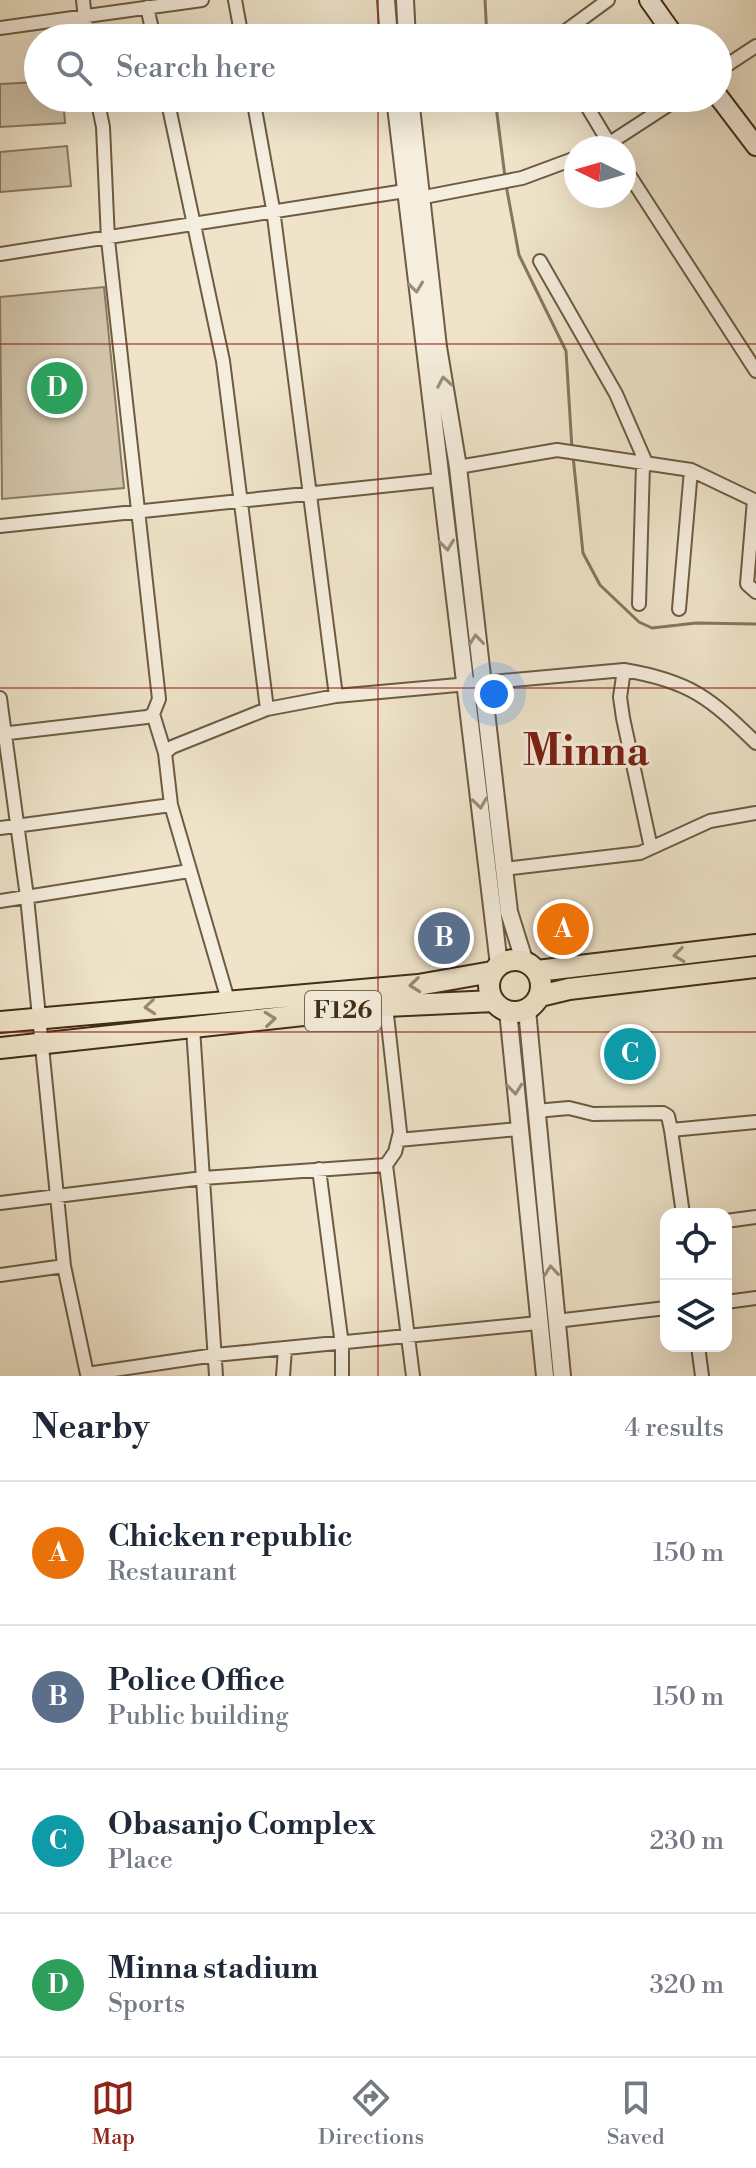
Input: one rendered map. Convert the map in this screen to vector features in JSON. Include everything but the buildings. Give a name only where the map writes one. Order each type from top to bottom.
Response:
[{"type":"main road","points":[[649,0],[666,24]]},
{"type":"main road","points":[[730,112],[756,146]]},
{"type":"main road","name":"F126","points":[[0,1022],[418,985],[496,969],[506,961],[531,966],[756,945]]},
{"type":"main road","points":[[496,969],[489,987],[517,1004],[542,987],[531,966]]},
{"type":"main road","name":"F126","points":[[0,1048],[386,1006],[517,1004],[569,989],[756,967]]},
{"type":"street","points":[[83,0],[85,24]]},
{"type":"street","points":[[28,24],[202,0]]},
{"type":"street","points":[[235,0],[239,24]]},
{"type":"street","points":[[386,0],[388,24]]},
{"type":"street","points":[[405,0],[406,24]]},
{"type":"street","points":[[575,24],[608,0]]},
{"type":"street","points":[[147,7],[151,24]]},
{"type":"street","points":[[0,28],[24,25]]},
{"type":"street","points":[[732,62],[756,46]]},
{"type":"street","points":[[100,112],[108,240],[159,699],[153,714],[165,753],[171,805],[228,1000]]},
{"type":"street","points":[[170,112],[223,361],[267,709]]},
{"type":"street","points":[[256,112],[273,209],[336,696]]},
{"type":"street","points":[[397,112],[458,467],[472,684],[496,969]]},
{"type":"street","points":[[410,112],[412,194],[439,480],[509,912],[531,966]]},
{"type":"street","points":[[589,112],[602,136]]},
{"type":"street","points":[[624,136],[659,112]]},
{"type":"street","points":[[0,254],[108,240],[273,209],[495,184],[564,162]]},
{"type":"street","points":[[636,186],[756,371]]},
{"type":"street","points":[[540,261],[616,394],[645,464],[639,604]]},
{"type":"street","points":[[458,467],[557,450],[691,470],[755,500],[747,584],[756,592]]},
{"type":"street","points":[[679,609],[691,470]]},
{"type":"street","points":[[0,526],[439,480]]},
{"type":"street","points":[[624,670],[620,697],[623,718],[651,848]]},
{"type":"street","points":[[165,753],[267,709],[336,696],[624,670],[654,675],[694,690],[713,701],[756,743]]},
{"type":"street","points":[[0,698],[2,734],[27,897],[64,1266],[87,1374],[215,1355],[342,1345],[538,1323]]},
{"type":"street","points":[[2,734],[153,714]]},
{"type":"street","points":[[0,828],[171,805]]},
{"type":"street","points":[[504,869],[623,856],[651,848],[710,821],[756,813]]},
{"type":"street","points":[[0,901],[189,871]]},
{"type":"street","points":[[517,1004],[536,1111],[562,1376]]},
{"type":"street","points":[[517,1004],[519,1129],[545,1376]]},
{"type":"street","points":[[386,1006],[398,1140],[386,1165],[413,1376]]},
{"type":"street","points":[[193,1028],[216,1376]]},
{"type":"street","points":[[536,1111],[569,1108],[593,1114],[663,1113],[668,1116],[682,1208]]},
{"type":"street","points":[[671,1130],[756,1122]]},
{"type":"street","points":[[398,1140],[519,1129]]},
{"type":"street","points":[[0,1203],[203,1178],[386,1165]]},
{"type":"street","points":[[319,1169],[342,1345],[342,1376]]},
{"type":"street","points":[[732,1220],[756,1217]]},
{"type":"street","points":[[0,1275],[64,1266]]},
{"type":"street","points":[[732,1301],[756,1298]]},
{"type":"street","points":[[556,1321],[660,1309]]},
{"type":"street","points":[[283,1376],[285,1349]]},
{"type":"street","points":[[699,1352],[702,1376]]},
{"type":"shaded area","points":[[24,83],[24,112],[64,112],[65,123],[0,127],[0,84]]},
{"type":"shaded area","points":[[67,146],[71,186],[0,192],[0,152]]},
{"type":"shaded area","points":[[104,287],[124,488],[2,499],[0,297]]},
{"type":"waterway","points":[[485,0],[486,24]]},
{"type":"waterway","points":[[497,112],[505,177]]},
{"type":"waterway","points":[[506,185],[519,255],[566,351],[572,449]]},
{"type":"waterway","points":[[573,456],[583,553],[600,585],[639,622],[652,628],[696,623],[756,624]]},
{"type":"place","name":"Minna stadium","points":[[57,388]]},
{"type":"place","name":"Chicken republic","points":[[563,929]]},
{"type":"place","name":"Police Office","points":[[444,938]]},
{"type":"place","name":"Obasanjo Complex","points":[[630,1054]]},
{"type":"district","name":"Minna","points":[[586,752]]}]
